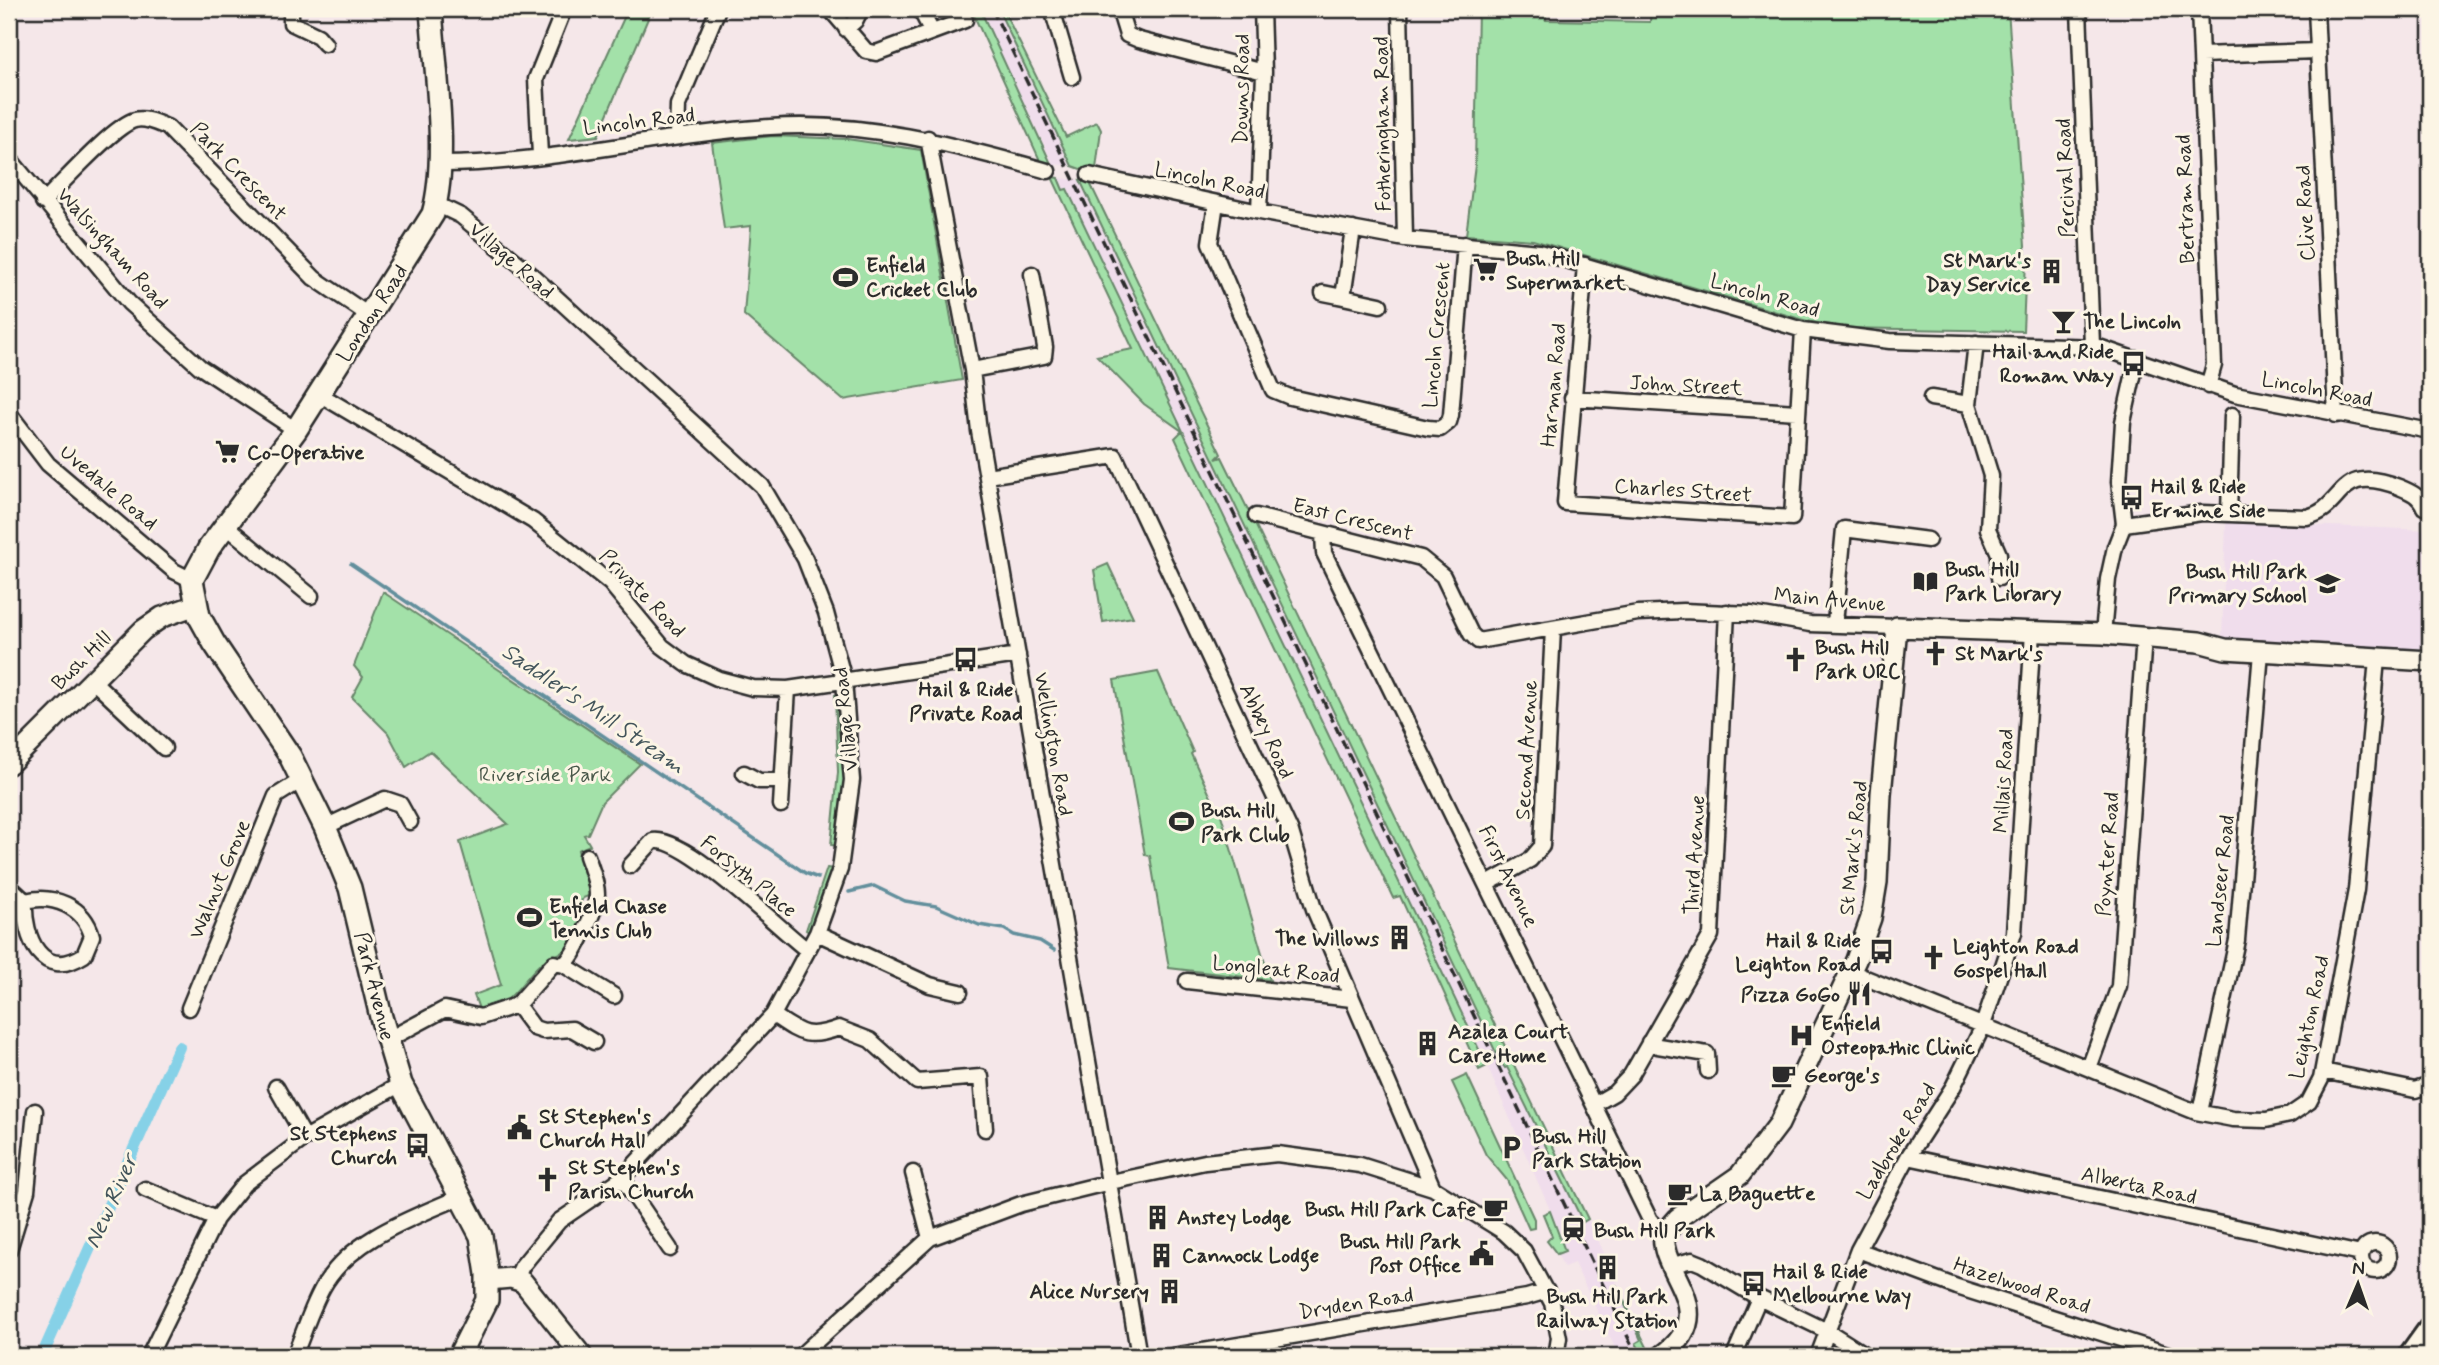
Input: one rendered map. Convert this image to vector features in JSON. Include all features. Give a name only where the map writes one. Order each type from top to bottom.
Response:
[{"type":"highway","points":[[2412,1356],[2430,1331]]},
{"type":"main road","name":"London Road","points":[[192,580],[209,548],[296,430],[421,238],[436,204],[441,164],[431,9]]},
{"type":"main road","name":"Park Avenue","points":[[192,580],[196,605],[214,643],[303,779],[325,827],[354,902],[387,1040],[401,1084],[481,1236],[488,1280]]},
{"type":"main road","points":[[459,1356],[483,1311],[488,1280]]},
{"type":"street","points":[[290,9],[292,23],[318,36],[325,44]]},
{"type":"street","points":[[540,155],[536,79],[564,9]]},
{"type":"street","points":[[677,136],[678,105],[718,9]]},
{"type":"street","points":[[830,9],[866,51],[876,53],[965,20]]},
{"type":"street","points":[[846,29],[861,9]]},
{"type":"street","points":[[920,9],[932,32]]},
{"type":"street","points":[[1052,9],[1072,77]]},
{"type":"street","points":[[1119,9],[1127,35],[1264,72]]},
{"type":"street","name":"Downs Road","points":[[1259,212],[1264,72],[1262,9]]},
{"type":"street","name":"Fotheringham Road","points":[[1400,9],[1405,239]]},
{"type":"street","name":"Percival Road","points":[[2079,9],[2092,345]]},
{"type":"street","name":"Bertram Road","points":[[2199,9],[2214,365],[2208,386]]},
{"type":"street","name":"Clive Road","points":[[2316,9],[2336,415]]},
{"type":"street","points":[[2201,55],[2318,51]]},
{"type":"street","name":"Park Crescent","points":[[43,202],[109,139],[134,120],[151,121],[167,127],[314,278],[370,316]]},
{"type":"street","name":"Lincoln Road","points":[[441,164],[540,155],[677,136],[797,127],[928,138],[1048,171]]},
{"type":"street","name":"Wellington Road","points":[[928,138],[972,370],[987,476],[1106,1183],[1139,1356]]},
{"type":"street","name":"Walsingham Road","points":[[9,158],[129,303],[200,367],[296,430]]},
{"type":"street","name":"Lincoln Road","points":[[1089,176],[1405,239],[1539,252],[1804,330],[1857,338],[2092,345],[2208,386],[2336,415],[2430,431]]},
{"type":"street","name":"Lincoln Crescent","points":[[1216,203],[1210,243],[1273,390],[1290,397],[1428,428],[1440,429],[1449,422],[1451,415],[1465,244]]},
{"type":"street","name":"Village Road","points":[[436,204],[461,216],[524,268],[762,486],[806,559],[826,613],[844,680],[850,791],[840,869],[817,933],[773,1015],[622,1178],[559,1222],[522,1265],[516,1279]]},
{"type":"street","points":[[1343,297],[1353,229]]},
{"type":"street","name":"Harman Road","points":[[1571,504],[1565,503],[1572,398],[1586,265]]},
{"type":"street","points":[[972,370],[1044,356],[1045,347],[1032,274]]},
{"type":"street","points":[[1323,293],[1380,305]]},
{"type":"street","points":[[1797,412],[1804,330]]},
{"type":"street","points":[[1976,343],[1969,404],[1990,476],[1988,529],[1999,554],[1998,578]]},
{"type":"street","points":[[2103,634],[2108,579],[2115,547],[2124,524],[2119,482],[2123,422],[2137,359]]},
{"type":"street","name":"Private Road","points":[[319,394],[388,432],[457,477],[533,521],[610,583],[662,646],[686,664],[719,679],[753,688],[788,689],[1018,655]]},
{"type":"street","name":"John Street","points":[[1572,398],[1797,412]]},
{"type":"street","points":[[1931,398],[1969,404]]},
{"type":"street","name":"Charles Street","points":[[1571,504],[1793,518],[1797,412]]},
{"type":"street","name":"Uvedale Road","points":[[11,421],[48,464],[174,571],[192,580]]},
{"type":"street","points":[[2228,513],[2232,422],[2247,429]]},
{"type":"street","name":"Abbey Road","points":[[987,476],[1115,456],[1292,832],[1314,909],[1433,1188]]},
{"type":"street","points":[[2124,524],[2196,513],[2312,516],[2346,486],[2370,480],[2409,491],[2420,497],[2424,507]]},
{"type":"street","name":"East Crescent","points":[[1256,516],[1405,552],[1434,567],[1443,576],[1471,634],[1478,641]]},
{"type":"street","points":[[226,526],[312,596]]},
{"type":"street","points":[[1835,623],[1844,529],[1928,540]]},
{"type":"street","name":"First Avenue","points":[[1323,534],[1324,553],[1650,1220],[1664,1234],[1664,1247],[1686,1296],[1687,1317],[1676,1344],[1662,1356]]},
{"type":"street","name":"Bush Hill","points":[[9,764],[152,623],[173,612],[196,605]]},
{"type":"street","name":"Main Avenue","points":[[1478,641],[1637,613],[1727,612],[1810,624],[2103,634],[2199,642],[2225,649],[2430,662]]},
{"type":"street","name":"Third Avenue","points":[[1595,1104],[1624,1084],[1711,934],[1727,612]]},
{"type":"street","name":"St Mark's Road","points":[[1664,1234],[1678,1218],[1740,1175],[1779,1124],[1850,972],[1871,918],[1877,882],[1881,794],[1897,627]]},
{"type":"street","name":"Second Avenue","points":[[1487,884],[1530,860],[1542,846],[1553,629]]},
{"type":"street","name":"Millais Road","points":[[2014,933],[2033,632]]},
{"type":"street","name":"Poynter Road","points":[[2089,1069],[2119,986],[2144,637]]},
{"type":"street","name":"Landseer Road","points":[[2200,1112],[2237,940],[2261,652]]},
{"type":"street","name":"Leighton Road","points":[[1850,972],[1982,1028],[2200,1112],[2233,1119],[2266,1120],[2290,1115],[2309,1102],[2323,1071],[2356,890],[2377,659]]},
{"type":"street","points":[[93,681],[164,748]]},
{"type":"street","points":[[781,805],[788,689]]},
{"type":"street","points":[[744,773],[759,781],[781,780]]},
{"type":"street","name":"Walnut Grove","points":[[189,1008],[276,796],[303,779]]},
{"type":"street","points":[[325,827],[385,799],[400,804],[410,822]]},
{"type":"street","name":"Forsyth Place","points":[[630,866],[653,841],[668,841],[715,873],[807,950]]},
{"type":"street","points":[[564,965],[575,955],[597,900],[587,856]]},
{"type":"street","points":[[9,886],[24,901],[28,935],[41,955],[65,965],[84,955],[92,936],[84,917],[60,902],[36,898],[24,901]]},
{"type":"street","points":[[817,933],[930,985],[960,992]]},
{"type":"street","name":"Ladbroke Road","points":[[1818,1356],[1858,1250],[1908,1157],[1953,1087],[1982,1028],[2014,933]]},
{"type":"street","points":[[387,1040],[445,1009],[481,1017],[517,1005],[550,965],[564,965],[614,996]]},
{"type":"street","name":"Longleat Road","points":[[1193,984],[1352,999]]},
{"type":"street","points":[[517,1005],[534,1028],[572,1029],[594,1042]]},
{"type":"street","points":[[773,1015],[802,1034],[817,1036],[839,1028],[870,1040],[917,1082],[981,1077],[985,1129]]},
{"type":"street","points":[[1649,1042],[1707,1054],[1708,1071]]},
{"type":"street","points":[[2323,1071],[2415,1090],[2430,1085]]},
{"type":"street","points":[[149,1356],[216,1219],[244,1184],[304,1138],[401,1084]]},
{"type":"street","points":[[276,1087],[304,1138]]},
{"type":"street","points":[[9,1250],[27,1191],[35,1111]]},
{"type":"street","points":[[800,1356],[930,1238],[1021,1204],[1106,1183],[1205,1162],[1277,1154],[1360,1165],[1433,1188],[1504,1233],[1524,1251],[1547,1291],[1557,1322],[1556,1356]]},
{"type":"street","name":"Alberta Road","points":[[1908,1157],[2361,1254]]},
{"type":"street","points":[[914,1173],[930,1238]]},
{"type":"street","points":[[622,1178],[670,1250]]},
{"type":"street","points":[[145,1189],[216,1219]]},
{"type":"street","points":[[295,1356],[325,1283],[347,1258],[391,1229],[460,1197]]},
{"type":"street","name":"Hazelwood Road","points":[[1858,1250],[1957,1287],[2174,1356]]},
{"type":"street","points":[[1673,1265],[1692,1260],[1759,1298],[1829,1332],[1867,1356]]},
{"type":"street","points":[[488,1280],[516,1279],[523,1282],[582,1356]]},
{"type":"street","name":"Dryden Road","points":[[1172,1356],[1527,1297],[1547,1291]]},
{"type":"street","points":[[1734,1356],[1759,1298]]},
{"type":"shaded area","points":[[980,9],[998,9],[1072,166],[1053,164]]},
{"type":"shaded area","points":[[1058,178],[1080,180],[1500,1060],[1507,1066],[1583,1221],[1588,1219],[1617,1280],[1615,1286],[1641,1340],[1636,1343],[1643,1356],[1619,1356],[1574,1263],[1564,1267],[1557,1254],[1564,1250],[1558,1237],[1561,1235],[1487,1066],[1067,189],[1063,190]]},
{"type":"shaded area","name":"Bush Hill Park Primary School","points":[[2226,522],[2430,530],[2430,650],[2222,638]]},
{"type":"green space","points":[[628,9],[652,9],[598,136],[569,139]]},
{"type":"green space","points":[[971,9],[980,9],[1053,168],[1042,165]]},
{"type":"green space","points":[[998,9],[1003,9],[1066,137],[1097,122],[1101,130],[1096,169],[1086,171],[1072,166]]},
{"type":"green space","points":[[1478,9],[1546,9],[1546,20],[1650,22],[1651,9],[2008,9],[2026,260],[2023,331],[1840,328],[1807,321],[1533,240],[1466,235],[1475,165]]},
{"type":"green space","name":"Enfield Cricket Club","points":[[773,136],[847,139],[921,150],[962,380],[843,400],[744,315],[751,226],[724,229],[712,143]]},
{"type":"green space","points":[[1052,177],[1058,178],[1063,190],[1067,189],[1487,1066],[1479,1070],[1400,896],[1393,898],[1175,438],[1182,431],[1144,404],[1097,356],[1133,349]]},
{"type":"green space","points":[[1080,180],[1089,181],[1221,454],[1216,459],[1222,457],[1256,526],[1588,1219],[1583,1222],[1507,1067],[1500,1061]]},
{"type":"green space","points":[[1108,564],[1133,617],[1103,622],[1094,570]]},
{"type":"green space","name":"Riverside Park","points":[[383,592],[640,764],[602,802],[588,834],[584,835],[590,845],[578,850],[591,895],[583,898],[574,915],[581,922],[577,930],[573,931],[570,947],[544,961],[506,1001],[489,1009],[479,1009],[474,995],[501,985],[460,842],[508,824],[430,751],[406,767],[388,733],[352,697],[363,677],[354,666]]},
{"type":"green space","name":"Bush Hill Park Club","points":[[1158,672],[1193,752],[1191,754],[1216,808],[1219,808],[1270,980],[1169,968],[1150,856],[1145,855],[1114,680]]},
{"type":"green space","points":[[843,694],[846,773],[838,846],[831,845],[838,772],[835,695]]},
{"type":"green space","points":[[827,868],[834,869],[811,933],[806,930]]},
{"type":"green space","points":[[1467,1075],[1534,1219],[1534,1228],[1529,1229],[1507,1180],[1486,1155],[1452,1082]]},
{"type":"green space","points":[[1550,1211],[1565,1251],[1557,1254],[1547,1241],[1552,1236],[1543,1214]]},
{"type":"green space","points":[[1616,1285],[1650,1353],[1643,1356],[1636,1343],[1641,1340]]},
{"type":"waterway","name":"Saddler's Mill Stream","points":[[351,564],[805,873],[818,878]]},
{"type":"waterway","name":"Saddler's Mill Stream","points":[[849,892],[874,886],[905,901],[936,906],[979,925],[1004,929],[1014,935],[1040,941],[1054,950]]},
{"type":"waterway","name":"New River","points":[[42,1356],[179,1047]]},
{"type":"railway","points":[[992,9],[1637,1356]]},
{"type":"place","name":"Bush Hill Supermarket","points":[[1486,270]]},
{"type":"place","name":"St Mark's Day Service","points":[[2051,272]]},
{"type":"place","name":"Enfield Cricket Club","points":[[846,277]]},
{"type":"place","name":"The Lincoln","points":[[2063,321]]},
{"type":"place","name":"Hail and Ride Roman Way","points":[[2134,363]]},
{"type":"place","name":"Co-Operative","points":[[227,452]]},
{"type":"place","name":"Hail & Ride Ermine Side","points":[[2131,498]]},
{"type":"place","name":"Bush Hill Park Library","points":[[1925,581]]},
{"type":"place","name":"Bush Hill Park Primary School","points":[[2327,583]]},
{"type":"place","name":"St Mark's","points":[[1935,653]]},
{"type":"place","name":"Bush Hill Park URC","points":[[1795,659]]},
{"type":"place","name":"Hail & Ride Private Road","points":[[966,660]]},
{"type":"place","name":"Bush Hill Park Club","points":[[1181,822]]},
{"type":"place","name":"Enfield Chase Tennis Club","points":[[529,918]]},
{"type":"place","name":"The Willows","points":[[1399,938]]},
{"type":"place","name":"Hail & Ride Leighton Road","points":[[1881,952]]},
{"type":"place","name":"Leighton Road Gospel Hall","points":[[1933,958]]},
{"type":"place","name":"Pizza GoGo","points":[[1860,994]]},
{"type":"place","name":"Enfield Osteopathic Clinic","points":[[1801,1035]]},
{"type":"place","name":"Azalea Court Care Home","points":[[1428,1043]]},
{"type":"place","name":"George's","points":[[1784,1075]]},
{"type":"place","name":"St Stephen's Church Hall","points":[[519,1128]]},
{"type":"place","name":"St Stephens Church","points":[[417,1145]]},
{"type":"place","name":"Bush Hill Park Station","points":[[1512,1148]]},
{"type":"place","name":"St Stephen's Parish Church","points":[[548,1179]]},
{"type":"place","name":"La Baguette","points":[[1679,1193]]},
{"type":"place","name":"Bush Hill Park Cafe","points":[[1496,1209]]},
{"type":"place","name":"Anstey Lodge","points":[[1157,1217]]},
{"type":"place","name":"Bush Hill Park","points":[[1574,1230]]},
{"type":"place","name":"Bush Hill Park Post Office","points":[[1481,1253]]},
{"type":"place","name":"Cannock Lodge","points":[[1162,1255]]},
{"type":"place","name":"Bush Hill Park Railway Station","points":[[1607,1267]]},
{"type":"place","name":"Hail & Ride Melbourne Way","points":[[1753,1283]]},
{"type":"place","name":"Alice Nursery","points":[[1169,1291]]}]
